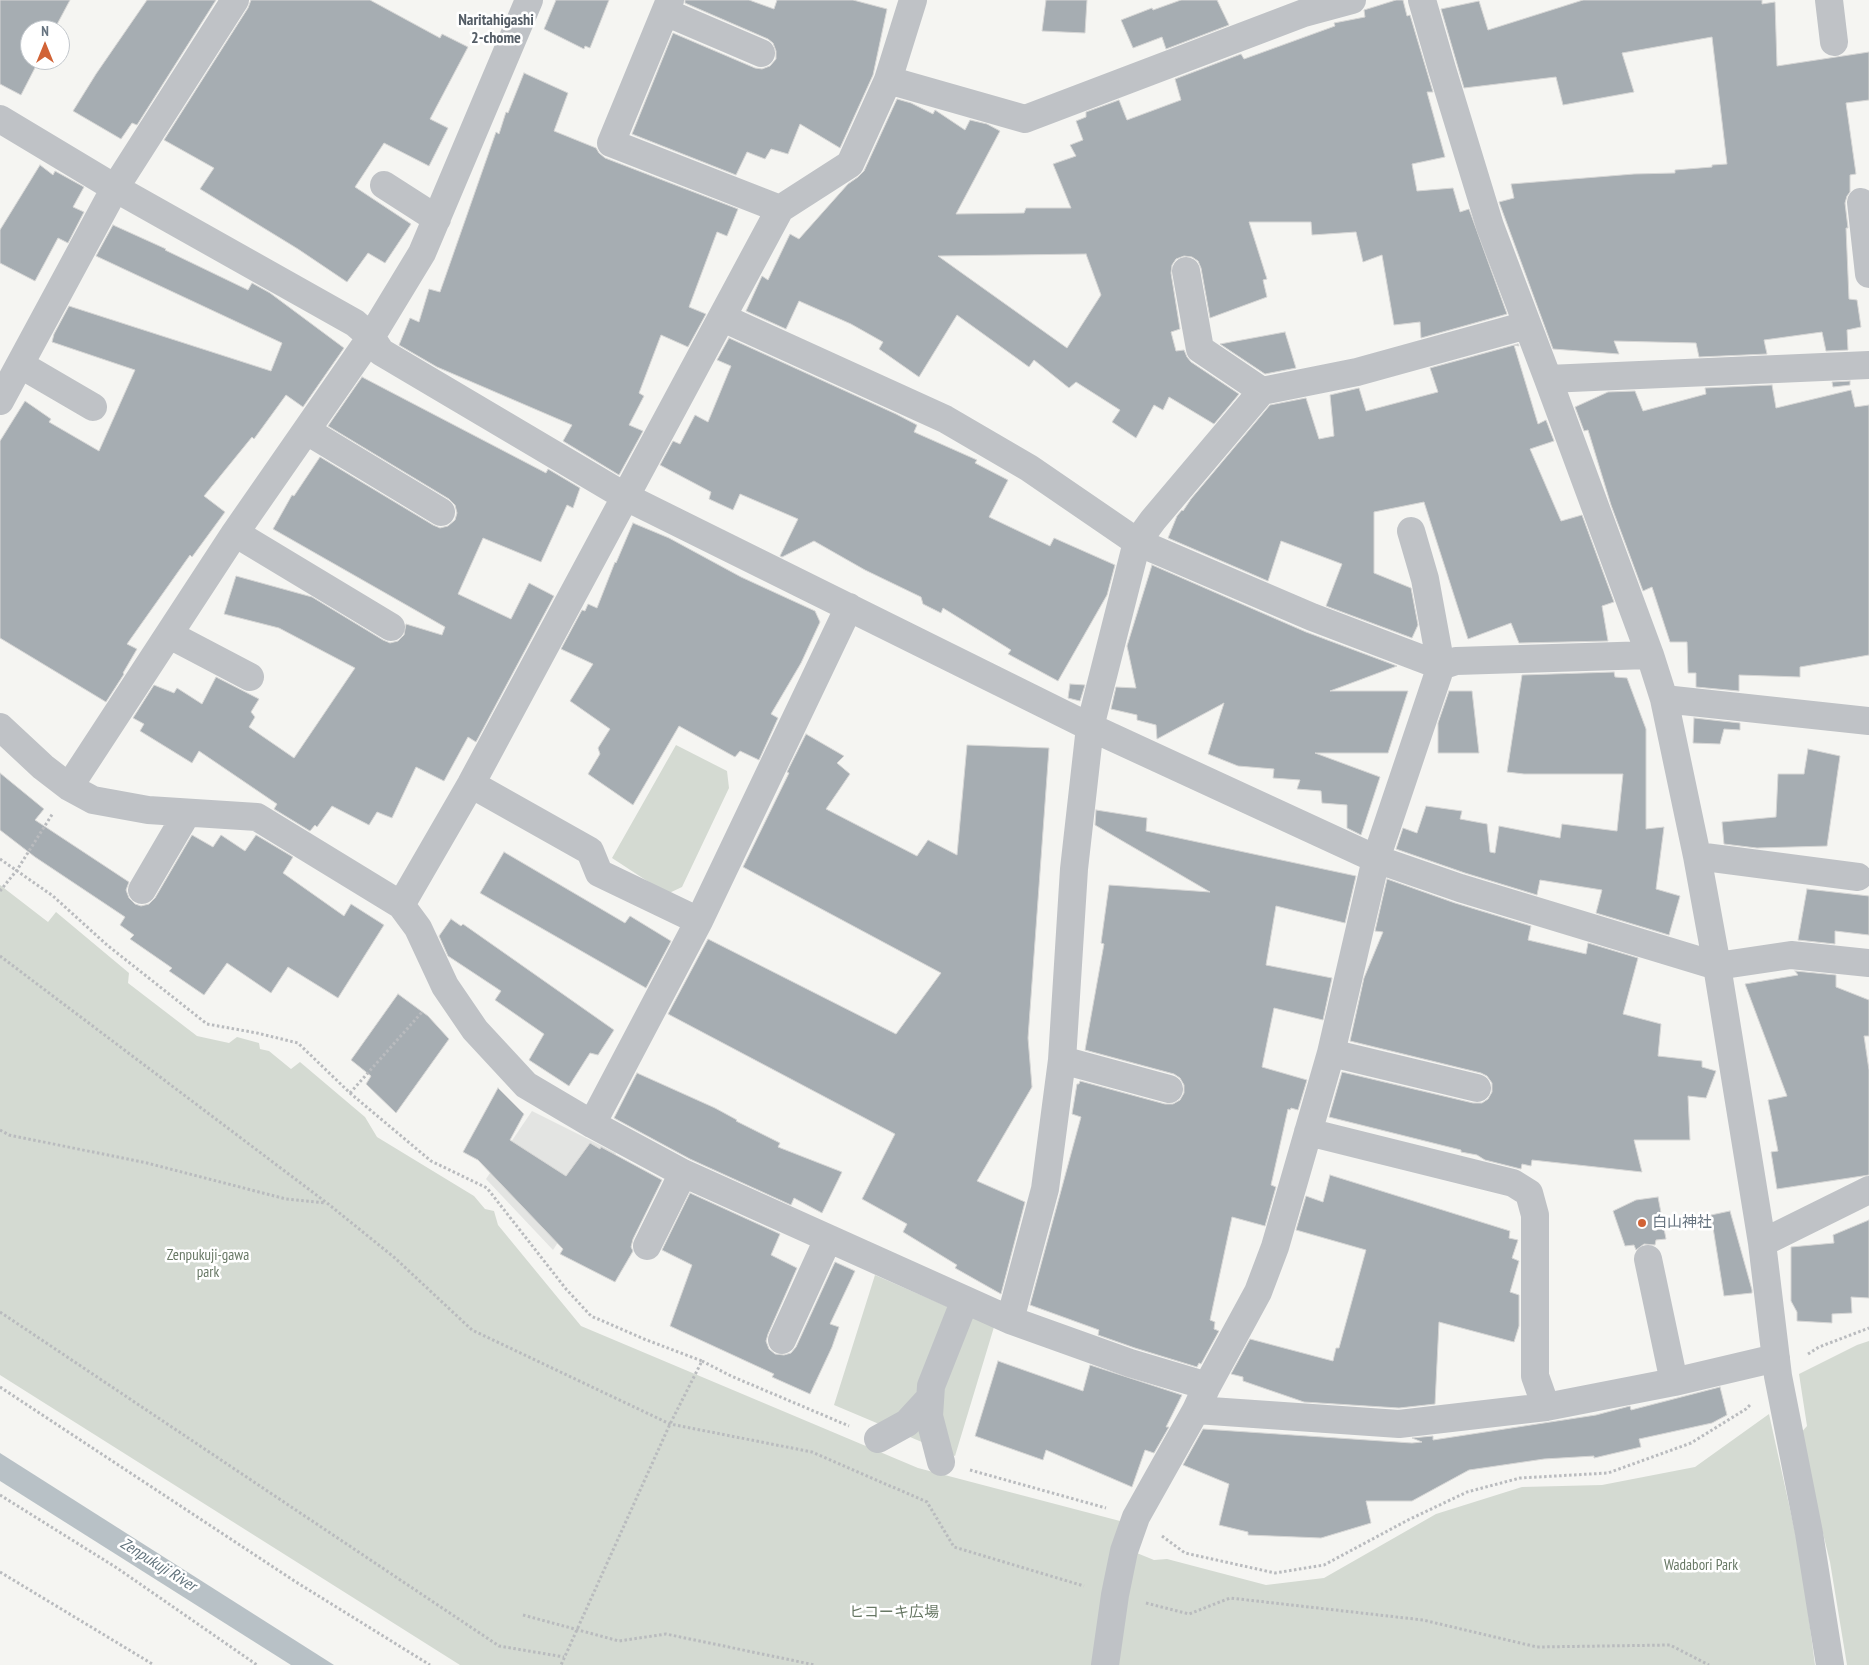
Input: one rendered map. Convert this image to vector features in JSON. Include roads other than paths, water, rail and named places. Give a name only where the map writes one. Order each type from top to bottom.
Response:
[{"type":"street","points":[[0,401],[115,188],[235,0]]},
{"type":"street","points":[[69,787],[235,533],[307,431],[370,336],[422,253],[529,0]]},
{"type":"street","points":[[402,906],[472,784],[780,209],[850,164],[888,80],[913,0]]},
{"type":"street","points":[[888,80],[1025,120],[1304,13],[1352,0]]},
{"type":"street","points":[[1422,0],[1490,226],[1650,655],[1664,699],[1697,856],[1717,966],[1762,1243],[1777,1367],[1809,1533],[1830,1665]]},
{"type":"street","points":[[1829,0],[1834,42]]},
{"type":"street","points":[[761,53],[667,6],[611,143],[780,209]]},
{"type":"street","points":[[0,119],[115,188],[355,322],[370,336],[382,352],[626,497],[1090,727],[1376,859],[1460,888],[1717,966],[1792,955],[1869,963]]},
{"type":"street","points":[[384,185],[437,219]]},
{"type":"street","points":[[1861,202],[1869,274]]},
{"type":"street","points":[[1186,271],[1200,349],[1262,391]]},
{"type":"street","points":[[723,318],[945,419],[1029,468],[1137,542],[1312,617],[1441,666],[1456,661],[1650,655]]},
{"type":"street","points":[[1010,1320],[1045,1189],[1062,1060],[1074,869],[1090,727],[1137,542],[1153,520],[1262,391],[1357,372],[1527,325]]},
{"type":"street","points":[[21,365],[92,407]]},
{"type":"street","points":[[1548,379],[1869,365]]},
{"type":"street","points":[[307,431],[440,512]]},
{"type":"street","points":[[1104,1665],[1124,1551],[1136,1517],[1258,1292],[1275,1247],[1331,1053],[1376,859],[1441,666],[1425,579],[1411,532]]},
{"type":"street","points":[[235,533],[392,626]]},
{"type":"street","points":[[592,1124],[699,921],[849,607]]},
{"type":"street","points":[[170,635],[250,677]]},
{"type":"street","points":[[1664,699],[1869,721]]},
{"type":"street","points":[[0,727],[42,767],[69,787],[94,800],[148,810],[257,817],[402,906],[418,928],[445,986],[475,1030],[526,1085],[592,1124],[683,1173],[828,1239],[1010,1320],[1130,1363],[1202,1398],[1399,1424],[1546,1407],[1674,1382],[1777,1367]]},
{"type":"street","points":[[472,784],[590,851],[599,873],[699,921]]},
{"type":"street","points":[[142,890],[187,813]]},
{"type":"street","points":[[1697,856],[1858,878]]},
{"type":"street","points":[[1331,1053],[1477,1088]]},
{"type":"street","points":[[1062,1060],[1169,1089]]},
{"type":"street","points":[[1308,1132],[1513,1183],[1529,1192],[1535,1215],[1535,1376],[1546,1407]]},
{"type":"street","points":[[647,1246],[683,1173]]},
{"type":"street","points":[[1762,1243],[1869,1190]]},
{"type":"street","points":[[782,1340],[828,1239]]},
{"type":"street","points":[[1648,1259],[1674,1382]]},
{"type":"street","points":[[941,1462],[929,1416],[931,1386],[965,1300]]},
{"type":"street","points":[[878,1439],[907,1423],[930,1398]]},
{"type":"water","name":"Zenpukuji River","points":[[0,1453],[334,1665],[291,1665],[0,1481]]},
{"type":"place","name":"白山神社","points":[[1642,1223]]},
{"type":"district","name":"Naritahigashi 2-chome","points":[[496,29]]},
{"type":"park label","name":"Zenpukuji-gawa park","points":[[208,1264]]},
{"type":"park label","name":"Wadabori Park","points":[[1701,1566]]},
{"type":"park label","name":"ヒコーキ広場","points":[[894,1613]]}]
